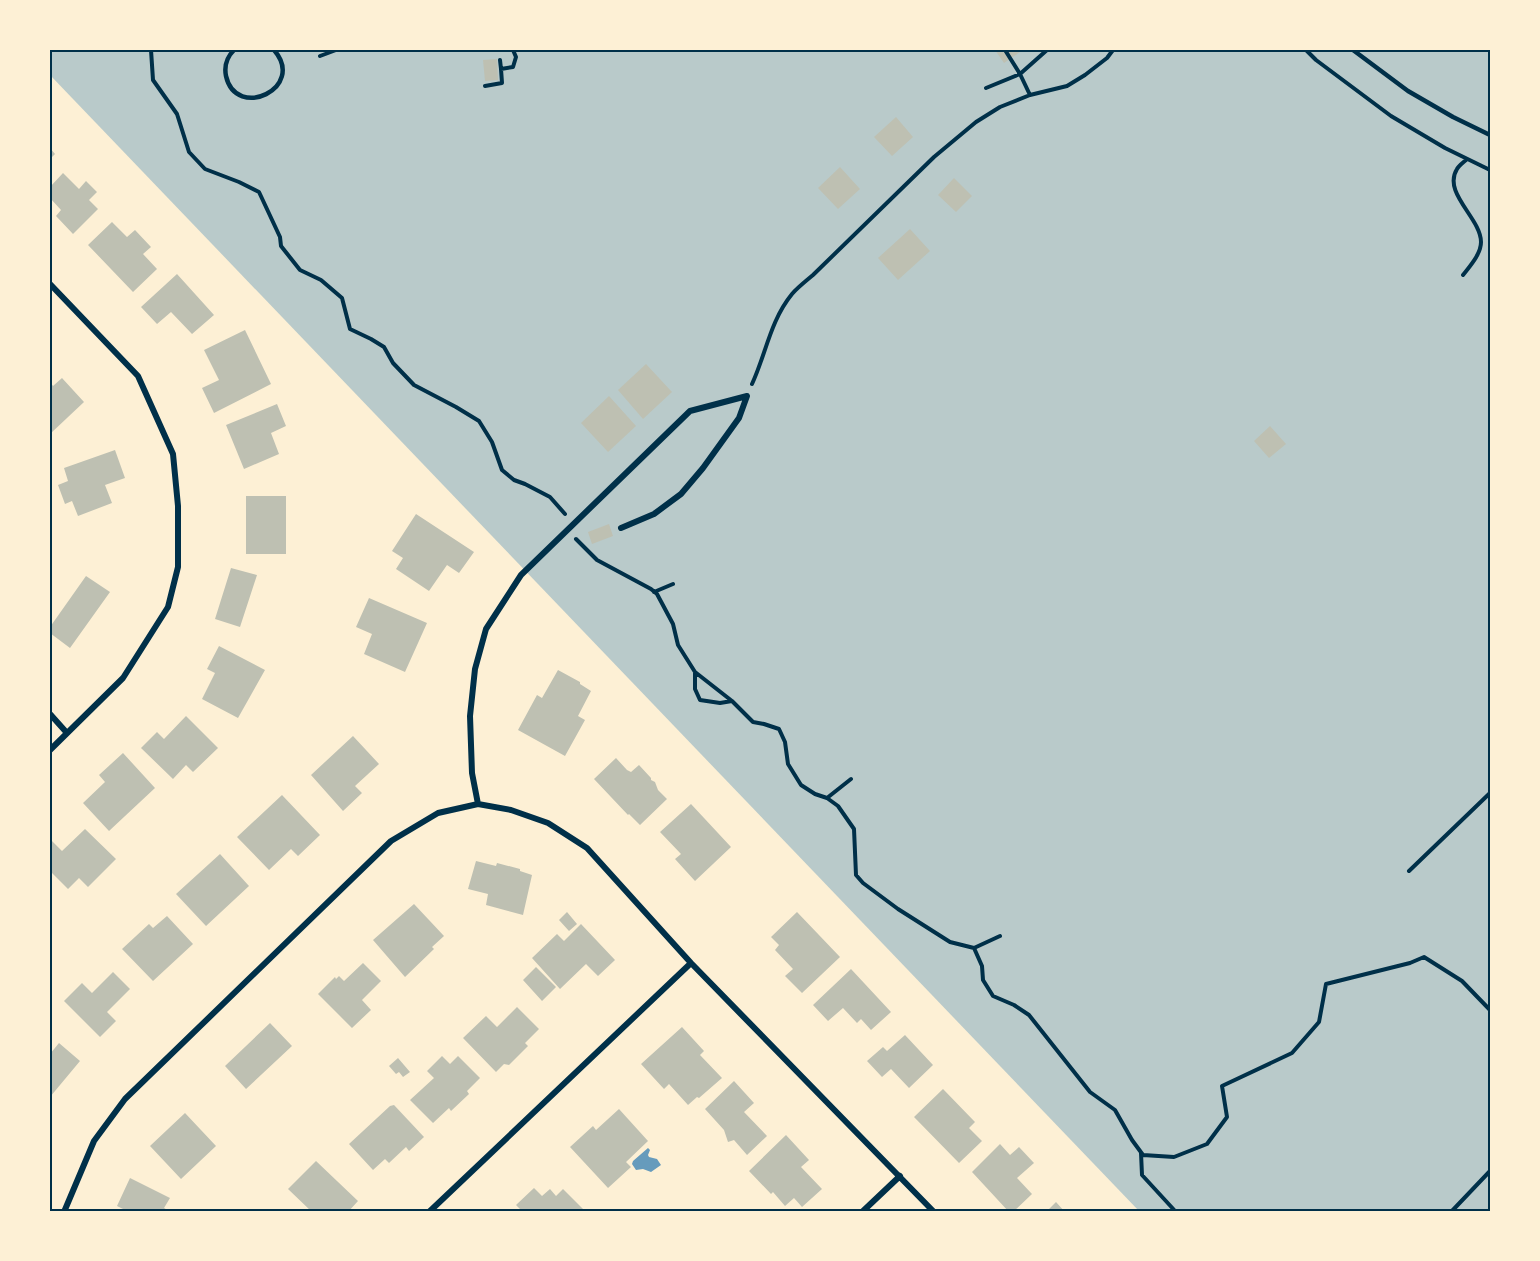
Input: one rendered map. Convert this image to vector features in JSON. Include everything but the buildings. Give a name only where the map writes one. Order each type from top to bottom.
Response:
[{"type":"street","points":[[50,284],[138,376],[173,454],[178,506],[178,567],[168,607],[123,678],[50,750]]},
{"type":"street","points":[[621,528],[654,514],[681,494],[739,418],[747,396]]},
{"type":"street","points":[[478,804],[472,773],[470,716],[475,669],[486,629],[521,575],[690,411],[747,396]]},
{"type":"street","points":[[50,714],[68,733]]},
{"type":"street","points":[[64,1212],[94,1141],[125,1099],[391,841],[438,813],[478,804],[511,810],[548,823],[587,848],[691,963],[934,1212]]},
{"type":"street","points":[[429,1212],[691,963]]},
{"type":"street","points":[[862,1212],[900,1176]]},
{"type":"lane","points":[[234,50],[225,68],[228,83],[240,94],[252,98],[263,97],[279,83],[282,67],[279,56],[274,50]]},
{"type":"lane","points":[[1353,50],[1408,91],[1453,117],[1491,135]]},
{"type":"path","points":[[151,50],[153,80],[177,114],[189,152],[205,169],[259,192],[280,237],[280,246],[300,270],[321,280],[342,298],[350,329],[384,347],[393,363],[414,384],[478,421],[492,442],[502,470],[514,480],[550,497],[565,514]]},
{"type":"path","points":[[320,56],[336,50]]},
{"type":"path","points":[[501,69],[513,67],[516,57],[513,50]]},
{"type":"path","points":[[1005,50],[1030,95]]},
{"type":"path","points":[[986,88],[1020,74],[1047,50]]},
{"type":"path","points":[[747,396],[779,311],[793,292],[934,157],[976,122],[1000,107],[1030,95],[1067,86],[1107,58],[1113,50]]},
{"type":"path","points":[[1305,50],[1391,116],[1445,148],[1491,170]]},
{"type":"path","points":[[485,86],[502,83],[500,60]]},
{"type":"path","points":[[1463,275],[1472,264],[1481,243],[1478,230],[1459,200],[1453,180],[1457,168],[1467,159]]},
{"type":"path","points":[[576,539],[597,560],[654,592],[673,624],[678,645],[695,672],[732,701],[753,722],[779,729],[785,742],[788,764],[801,785],[838,806],[854,829],[856,875],[863,884],[950,942],[974,948],[1000,936]]},
{"type":"path","points":[[654,592],[673,584]]},
{"type":"path","points":[[695,672],[695,689],[700,700],[720,703],[732,701]]},
{"type":"path","points":[[827,798],[851,779]]},
{"type":"path","points":[[1410,871],[1491,793]]},
{"type":"path","points":[[974,948],[982,966],[983,980],[993,996],[1014,1005],[1029,1015],[1090,1092],[1115,1110],[1141,1153],[1142,1175],[1176,1212]]},
{"type":"path","points":[[1141,1153],[1174,1157],[1207,1144],[1227,1117],[1222,1086],[1292,1053],[1320,1022],[1326,984],[1410,963],[1424,957],[1462,981],[1491,1010]]},
{"type":"path","points":[[1451,1212],[1491,1171]]},
{"type":"shaded area","points":[[50,50],[1490,50],[1490,1211],[1139,1211],[50,75]]},
{"type":"water","points":[[648,1148],[649,1157],[657,1159],[661,1165],[651,1172],[643,1169],[636,1170],[632,1164],[633,1161]]}]
